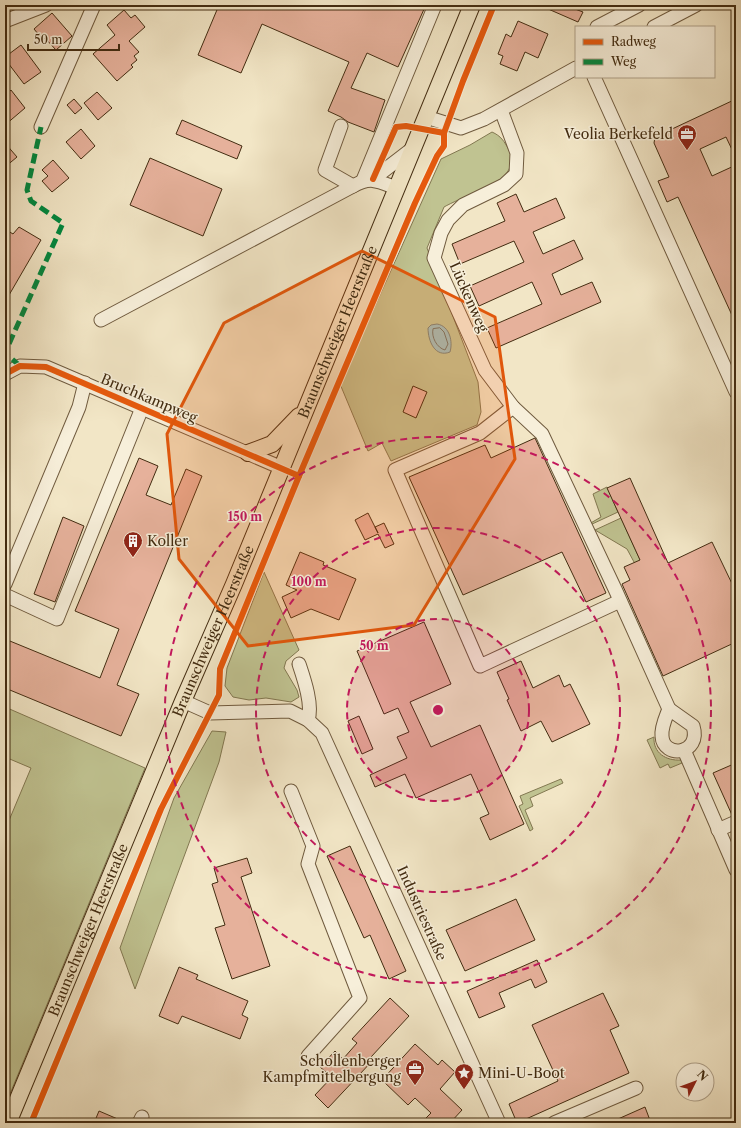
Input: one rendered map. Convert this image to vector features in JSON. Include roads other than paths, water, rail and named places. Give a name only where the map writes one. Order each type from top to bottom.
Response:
[{"type":"main road","name":"Braunschweiger Heerstraße","points":[[8,1123],[183,701],[234,584],[472,5]]},
{"type":"main road","points":[[248,453],[272,444],[307,407]]},
{"type":"street","points":[[5,21],[46,5]]},
{"type":"street","points":[[41,127],[94,5]]},
{"type":"street","points":[[363,182],[434,5]]},
{"type":"street","points":[[599,26],[639,5]]},
{"type":"street","points":[[656,26],[696,5]]},
{"type":"street","points":[[426,117],[461,128],[484,119],[575,69]]},
{"type":"street","points":[[594,78],[732,373],[736,392]]},
{"type":"street","name":"Lückenweg","points":[[500,110],[517,153],[516,174],[504,185],[463,204],[448,220],[441,233],[434,258],[485,370],[512,407],[542,434],[669,709]]},
{"type":"street","points":[[341,126],[325,170],[363,182],[396,188]]},
{"type":"street","points":[[101,320],[363,182],[412,149]]},
{"type":"street","name":"Bruchkampweg","points":[[5,374],[20,366],[46,367],[282,468]]},
{"type":"street","points":[[5,584],[79,406],[85,383]]},
{"type":"street","points":[[512,407],[480,433],[395,470],[480,666],[620,601]]},
{"type":"street","points":[[5,595],[56,619],[142,408]]},
{"type":"street","points":[[299,664],[306,683],[310,714],[308,720]]},
{"type":"street","name":"Industriestraße","points":[[183,701],[210,713],[290,711],[308,720],[322,733],[500,1123]]},
{"type":"street","points":[[669,709],[693,726],[695,738],[693,743],[684,750],[679,751],[669,748],[662,740],[662,729],[669,709]]},
{"type":"street","points":[[684,750],[736,870]]},
{"type":"street","points":[[291,791],[313,846],[308,864],[360,998],[308,1056]]},
{"type":"street","points":[[718,830],[736,822]]},
{"type":"street","points":[[554,1123],[636,1088]]},
{"type":"water","points":[[437,324],[445,328],[450,335],[450,352],[440,353],[431,343],[428,328],[431,325]]},
{"type":"place","name":"Veolia Berkefeld","points":[[687,151]]},
{"type":"place","name":"Koller","points":[[133,558]]},
{"type":"place","name":"Schollenberger Kampfmittelbergung","points":[[415,1086]]},
{"type":"place","name":"Mini-U-Boot","points":[[464,1090]]}]
